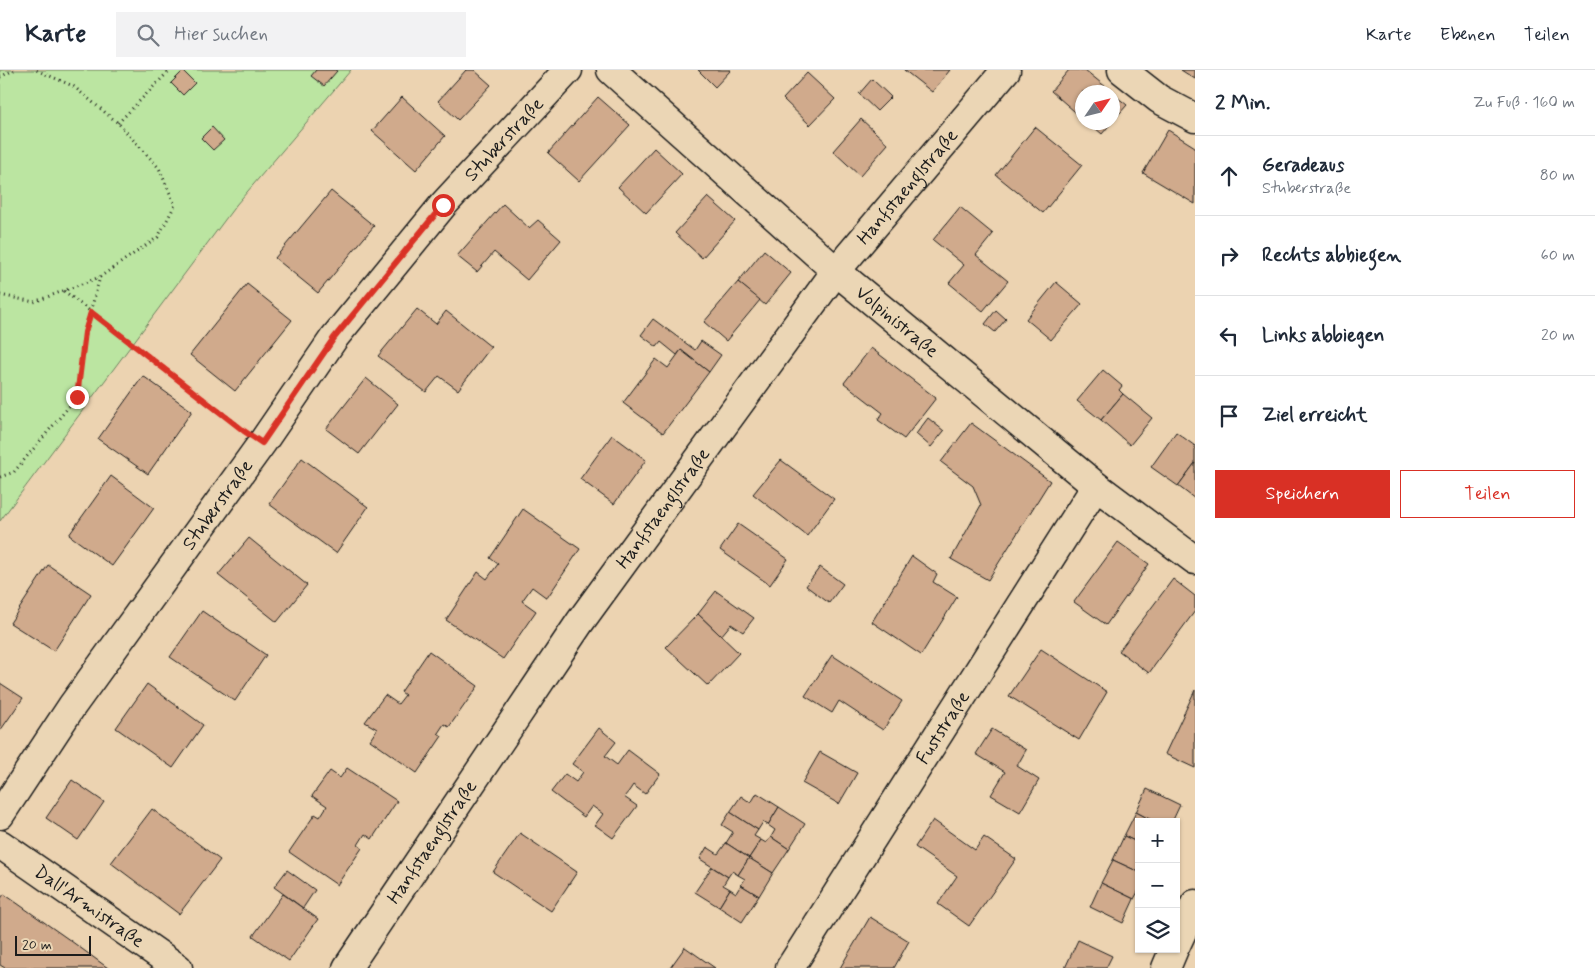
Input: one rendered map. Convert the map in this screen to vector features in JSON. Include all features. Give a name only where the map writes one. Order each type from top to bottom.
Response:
[{"type":"street","name":"Stuberstraße","points":[[0,816],[72,706],[262,443],[334,338],[437,212],[568,70]]},
{"type":"street","name":"Volpinistraße","points":[[611,70],[836,271],[1096,486],[1195,560]]},
{"type":"street","name":"Hanfstaenglstraße","points":[[347,968],[580,622],[836,271],[1006,70]]},
{"type":"street","points":[[1122,70],[1158,99],[1195,118]]},
{"type":"street","name":"Fuststraße","points":[[790,968],[1096,486]]},
{"type":"street","name":"Dall'Armistraße","points":[[0,844],[178,968]]},
{"type":"street","points":[[1180,936],[1195,904]]},
{"type":"street","points":[[1166,968],[1172,953]]},
{"type":"path","points":[[0,78],[14,70]]},
{"type":"path","points":[[0,295],[34,302],[100,277],[158,237],[175,204],[159,168],[118,123],[73,86],[36,70]]},
{"type":"path","points":[[118,123],[170,70]]},
{"type":"path","points":[[0,477],[14,472],[77,397],[85,332],[100,277]]},
{"type":"path","points":[[64,290],[244,431],[262,443]]},
{"type":"green space","points":[[0,70],[351,70],[236,205],[0,521]]},
{"type":"building","points":[[316,70],[337,71],[324,86],[311,76]]},
{"type":"building","points":[[466,70],[474,70],[491,85],[458,120],[438,101]]},
{"type":"building","points":[[698,70],[731,70],[715,87]]},
{"type":"building","points":[[904,70],[950,70],[932,92]]},
{"type":"building","points":[[1069,70],[1085,70],[1103,85],[1075,85],[1075,112],[1051,91]]},
{"type":"building","points":[[1181,70],[1195,70],[1195,79]]},
{"type":"building","points":[[183,71],[195,83],[183,95],[171,83]]},
{"type":"building","points":[[807,73],[835,99],[810,125],[783,99]]},
{"type":"building","points":[[872,79],[891,97],[877,111],[859,94]]},
{"type":"building","points":[[402,97],[445,136],[416,170],[372,131]]},
{"type":"building","points":[[598,97],[630,125],[579,181],[548,153]]},
{"type":"building","points":[[1120,99],[1127,105],[1120,113]]},
{"type":"building","points":[[861,119],[888,144],[860,176],[833,151]]},
{"type":"building","points":[[212,127],[224,140],[213,150],[201,138]]},
{"type":"building","points":[[1035,127],[1082,165],[1043,213],[996,175]]},
{"type":"building","points":[[1097,130],[1105,130],[1102,134]]},
{"type":"building","points":[[1168,130],[1195,147],[1195,204],[1143,173]]},
{"type":"building","points":[[654,148],[682,174],[646,213],[618,187]]},
{"type":"building","points":[[331,191],[374,226],[318,293],[275,258]]},
{"type":"building","points":[[708,197],[735,221],[702,258],[675,233]]},
{"type":"building","points":[[503,204],[529,228],[538,220],[561,240],[527,280],[494,252],[477,272],[457,256]]},
{"type":"building","points":[[960,207],[993,234],[976,255],[1008,281],[983,311],[949,283],[964,265],[933,240]]},
{"type":"building","points":[[764,250],[791,273],[765,305],[738,282]]},
{"type":"building","points":[[738,282],[760,300],[726,341],[704,322]]},
{"type":"building","points":[[1056,282],[1082,304],[1051,340],[1026,319]]},
{"type":"building","points":[[247,284],[292,320],[235,391],[190,355]]},
{"type":"building","points":[[417,309],[436,324],[446,311],[491,347],[458,390],[439,376],[426,392],[378,356]]},
{"type":"building","points":[[996,310],[1006,319],[995,332],[985,324]]},
{"type":"building","points":[[653,319],[695,350],[701,341],[721,355],[709,372],[681,350],[677,355],[661,342],[657,347],[641,335]]},
{"type":"building","points":[[871,348],[936,398],[904,439],[878,420],[883,413],[844,383]]},
{"type":"building","points":[[681,350],[709,372],[663,433],[623,403],[656,359],[668,368]]},
{"type":"building","points":[[1103,370],[1122,386],[1119,390],[1123,394],[1101,420],[1077,401]]},
{"type":"building","points":[[143,376],[192,411],[148,474],[98,439]]},
{"type":"building","points":[[366,378],[398,404],[359,454],[326,429]]},
{"type":"building","points":[[1123,394],[1152,418],[1130,445],[1101,420]]},
{"type":"building","points":[[928,418],[944,431],[931,447],[916,434]]},
{"type":"building","points":[[971,423],[1050,481],[988,580],[951,559],[981,505],[973,486],[941,462]]},
{"type":"building","points":[[1176,432],[1195,446],[1195,463],[1178,486],[1151,467]]},
{"type":"building","points":[[612,435],[646,460],[614,504],[580,479]]},
{"type":"building","points":[[302,458],[368,507],[336,553],[269,504]]},
{"type":"building","points":[[781,460],[834,499],[807,536],[753,494]]},
{"type":"building","points":[[1195,463],[1195,499],[1178,486]]},
{"type":"building","points":[[111,476],[154,508],[112,566],[69,535]]},
{"type":"building","points":[[523,509],[580,549],[547,598],[532,587],[522,601],[536,611],[503,659],[446,620],[478,572],[487,579],[498,564],[490,558]]},
{"type":"building","points":[[738,524],[788,559],[770,585],[720,550]]},
{"type":"building","points":[[249,538],[307,585],[277,622],[218,575]]},
{"type":"building","points":[[1118,542],[1149,564],[1106,625],[1074,602]]},
{"type":"building","points":[[912,556],[937,574],[933,582],[957,597],[921,655],[872,622]]},
{"type":"building","points":[[48,565],[91,594],[54,651],[10,623]]},
{"type":"building","points":[[820,567],[843,584],[829,603],[806,586]]},
{"type":"building","points":[[1173,579],[1195,596],[1195,611],[1149,673],[1119,651]]},
{"type":"building","points":[[716,591],[754,618],[743,632],[731,624],[721,636],[698,614]]},
{"type":"building","points":[[202,611],[266,655],[235,701],[170,657]]},
{"type":"building","points":[[698,614],[739,653],[708,686],[666,647]]},
{"type":"building","points":[[1041,649],[1107,692],[1079,740],[1009,696]]},
{"type":"building","points":[[429,651],[478,686],[449,727],[444,724],[438,733],[442,736],[417,773],[370,740],[377,729],[365,722],[385,695],[398,704],[405,695],[401,692]]},
{"type":"building","points":[[832,655],[902,701],[883,730],[839,701],[832,713],[805,696]]},
{"type":"building","points":[[0,683],[23,698],[0,731]]},
{"type":"building","points":[[147,684],[203,725],[173,768],[116,728]]},
{"type":"building","points":[[1195,690],[1195,768],[1165,754]]},
{"type":"building","points":[[599,728],[616,742],[605,756],[617,765],[628,750],[660,774],[645,794],[633,785],[624,797],[637,806],[613,838],[595,825],[603,814],[592,806],[584,817],[551,792],[565,774],[576,782],[583,772],[572,764]]},
{"type":"building","points":[[992,729],[1026,750],[1017,766],[1039,780],[1020,812],[991,795],[1005,772],[976,754]]},
{"type":"building","points":[[820,752],[857,773],[839,804],[802,783]]},
{"type":"building","points":[[347,768],[397,801],[372,839],[365,834],[358,845],[362,848],[337,885],[289,852],[315,814],[320,817],[327,806],[312,796],[330,771],[340,778]]},
{"type":"building","points":[[72,780],[104,802],[78,840],[46,818]]},
{"type":"building","points":[[1147,789],[1180,805],[1174,818],[1147,818],[1136,812]]},
{"type":"building","points":[[757,793],[779,807],[768,825],[763,822],[758,830],[730,812],[741,796],[751,803]]},
{"type":"building","points":[[779,807],[805,824],[789,849],[771,837],[775,830],[768,825]]},
{"type":"building","points":[[152,809],[220,860],[179,914],[111,863]]},
{"type":"building","points":[[730,812],[758,830],[754,836],[761,840],[749,858],[726,843],[733,832],[722,825]]},
{"type":"building","points":[[1136,812],[1147,818],[1135,818],[1135,841],[1124,836]]},
{"type":"building","points":[[933,820],[975,850],[984,837],[1016,859],[969,926],[938,904],[957,876],[915,847]]},
{"type":"building","points":[[520,833],[577,872],[551,911],[493,872]]},
{"type":"building","points":[[1124,836],[1135,841],[1135,870],[1113,860]]},
{"type":"building","points":[[771,837],[789,849],[773,873],[749,858],[761,840],[766,843]]},
{"type":"building","points":[[726,843],[749,858],[738,875],[732,871],[728,877],[700,859],[707,847],[718,854]]},
{"type":"building","points":[[749,858],[773,873],[759,896],[741,885],[745,879],[738,875]]},
{"type":"building","points":[[1113,860],[1135,870],[1135,897],[1134,899],[1101,883]]},
{"type":"building","points":[[712,867],[728,877],[723,885],[730,889],[719,907],[695,892]]},
{"type":"building","points":[[287,870],[315,890],[303,908],[274,887]]},
{"type":"building","points":[[1101,883],[1134,899],[1123,923],[1090,907]]},
{"type":"building","points":[[741,885],[759,896],[742,922],[719,907],[730,889],[736,893]]},
{"type":"building","points":[[4,894],[108,968],[5,968],[0,965],[0,900]]},
{"type":"building","points":[[283,894],[318,919],[289,961],[253,936]]},
{"type":"building","points":[[870,917],[909,941],[894,968],[840,968]]},
{"type":"building","points":[[1078,940],[1112,956],[1106,968],[1065,968]]},
{"type":"building","points":[[685,947],[715,968],[670,968]]},
{"type":"route","points":[[77,397],[85,332],[91,312],[262,443],[334,338],[443,205]]}]
